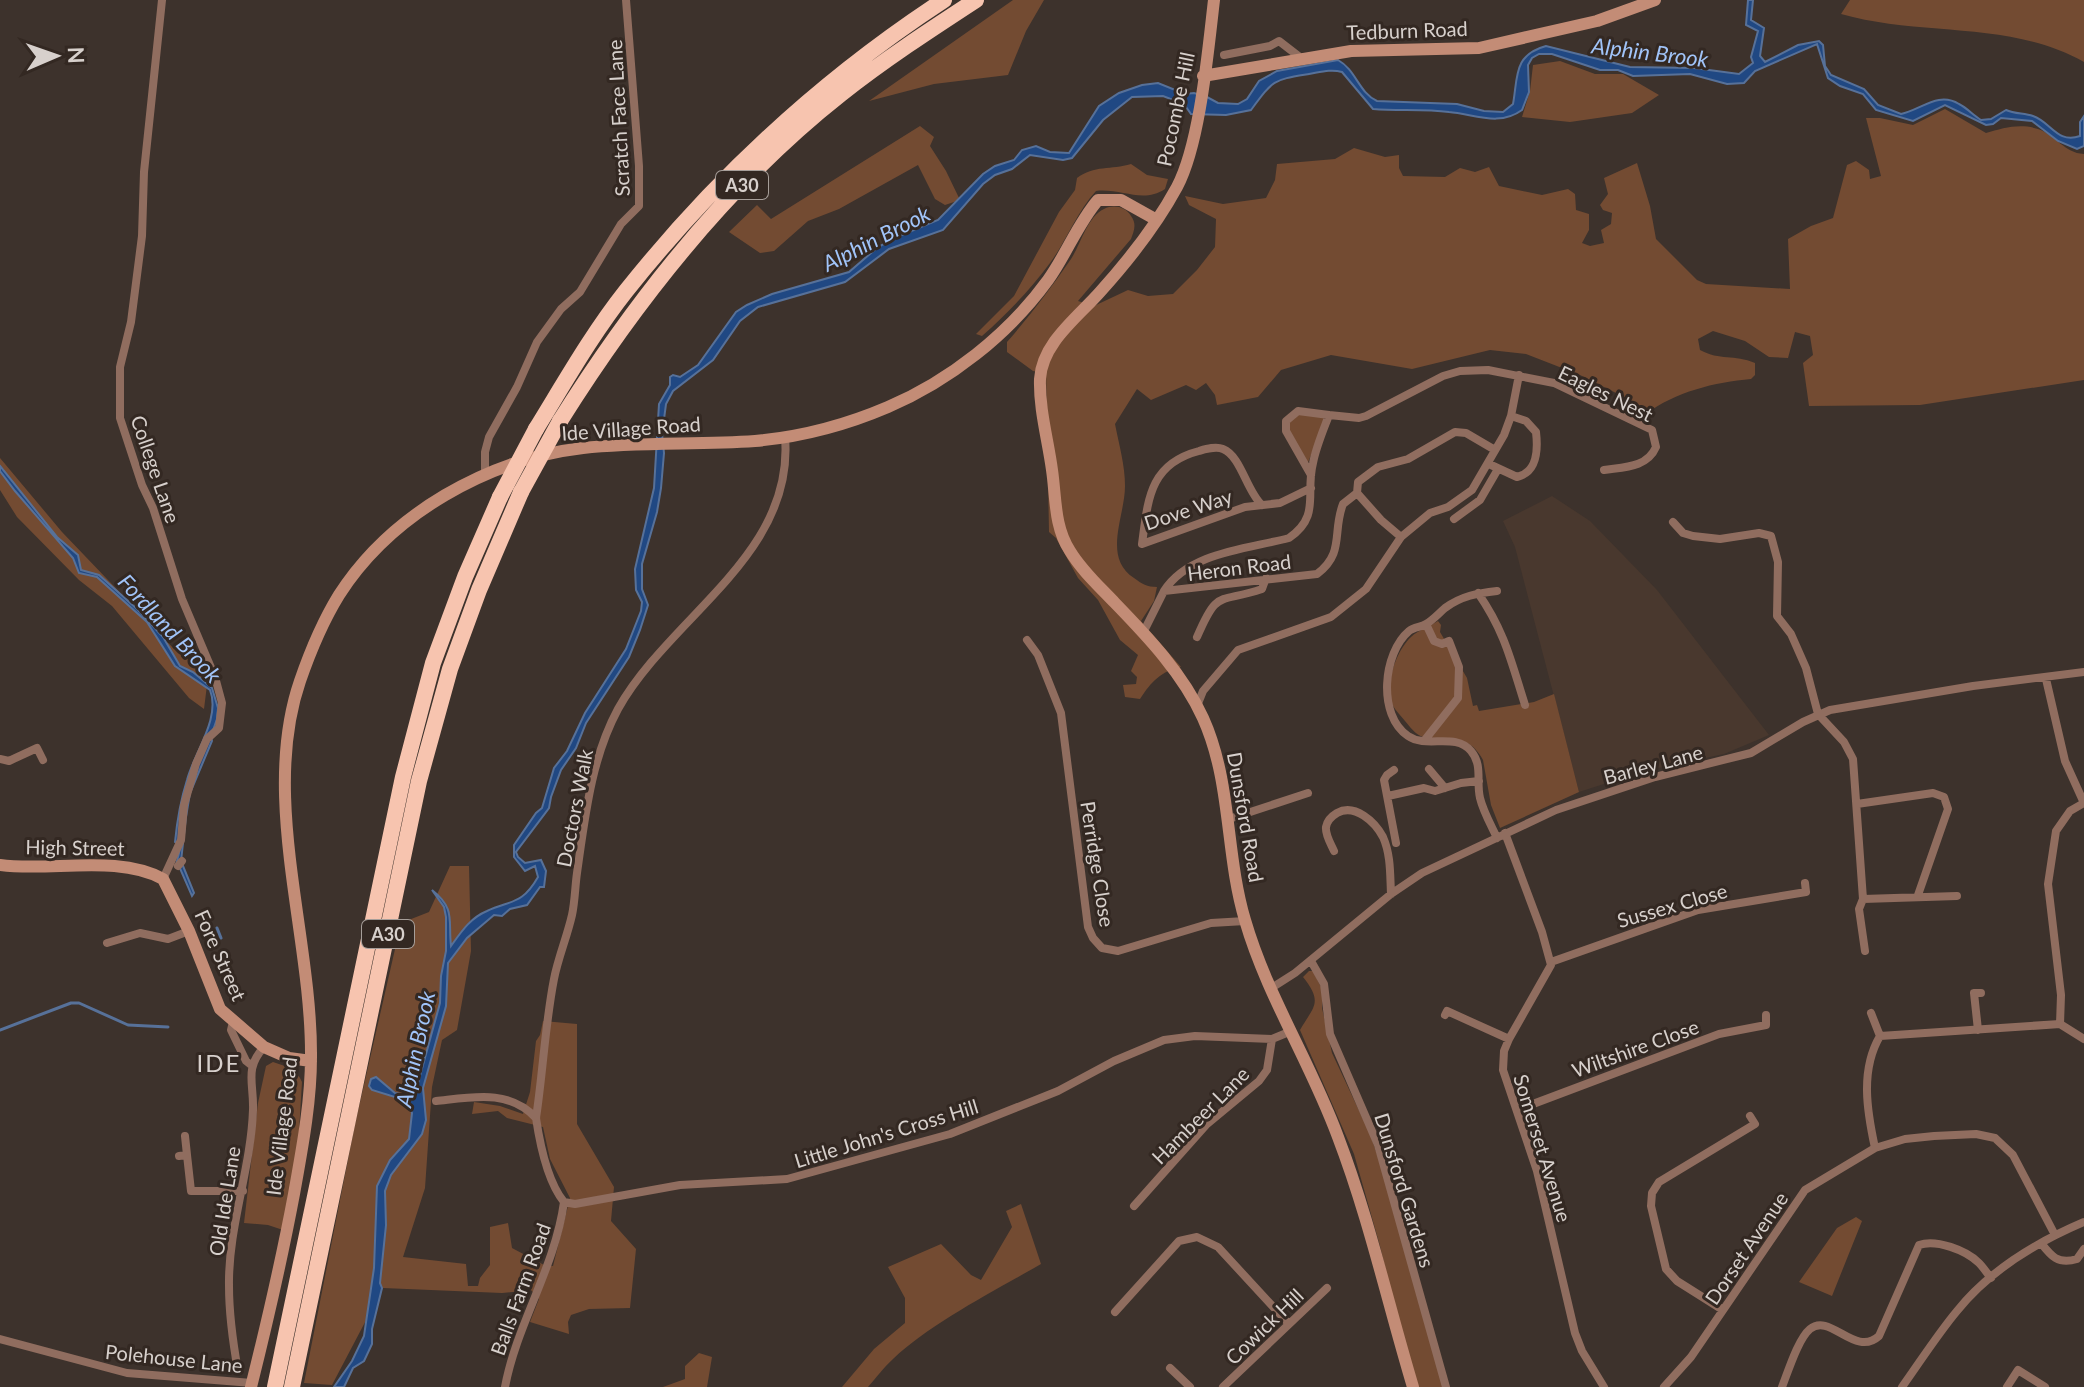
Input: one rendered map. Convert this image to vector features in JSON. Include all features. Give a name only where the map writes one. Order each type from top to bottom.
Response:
[{"type":"highway","name":"A30","points":[[275,1387],[403,777],[433,663],[465,577],[500,497],[536,429],[625,293],[722,181],[845,69],[944,0]]},
{"type":"highway","name":"A30","points":[[292,1387],[419,781],[450,669],[479,590],[521,492],[560,421],[597,363],[648,292],[729,198],[774,152],[851,86],[976,0]]},
{"type":"street","name":"College Lane","points":[[162,0],[144,172],[142,236],[131,322],[120,367],[120,418],[182,599],[215,677],[222,703],[219,728],[207,739],[196,764],[184,805],[181,840],[163,879]]},
{"type":"street","name":"Scratch Face Lane","points":[[485,475],[483,466],[489,437],[517,387],[537,342],[561,309],[580,292],[621,224],[639,206],[639,166],[626,0]]},
{"type":"street","name":"Pocombe Hill","points":[[1127,259],[1179,184],[1197,117],[1214,0]]},
{"type":"street","name":"Tedburn Road","points":[[1203,76],[1351,51],[1479,48],[1597,21],[1655,0]]},
{"type":"street","points":[[1224,55],[1270,46],[1279,41],[1301,58]]},
{"type":"street","name":"Ide Village Road","points":[[252,1385],[296,1181],[311,1061],[307,976],[288,822],[284,758],[299,683],[339,596],[363,565],[419,512],[485,475],[554,453],[640,444],[759,441],[817,431],[878,411],[927,388],[961,366],[1004,329],[1047,282],[1098,200],[1121,200],[1155,219]]},
{"type":"street","name":"Dunsford Road","points":[[1127,259],[1057,340],[1042,365],[1041,400],[1062,536],[1090,578],[1169,663],[1197,706],[1213,743],[1245,921],[1270,989],[1339,1138],[1413,1387]]},
{"type":"street","points":[[1197,706],[1203,691],[1238,650],[1331,617],[1366,589],[1401,537],[1430,513],[1448,507],[1468,494],[1489,464],[1511,416],[1519,375],[1488,370],[1452,373],[1359,418],[1298,411],[1288,417],[1286,431],[1311,475]]},
{"type":"street","name":"Eagles Nest","points":[[1519,375],[1554,383],[1652,430],[1656,447],[1651,457],[1636,465],[1604,470]]},
{"type":"street","points":[[1164,591],[1175,577],[1199,562],[1296,534],[1309,515],[1311,475],[1329,415]]},
{"type":"street","points":[[1489,464],[1517,477],[1523,476],[1537,454],[1533,427],[1511,416]]},
{"type":"street","name":"Heron Road","points":[[1143,633],[1164,591],[1311,575],[1328,565],[1336,551],[1343,504],[1357,493],[1358,482],[1378,467],[1408,459],[1455,432],[1466,433],[1495,450]]},
{"type":"street","name":"Doctors Walk","points":[[539,1099],[554,977],[572,914],[595,763],[606,733],[638,677],[755,546],[781,492],[785,437]]},
{"type":"street","name":"Dove Way","points":[[1262,505],[1231,455],[1223,448],[1189,454],[1169,464],[1157,478],[1142,544],[1245,507],[1280,503],[1311,488]]},
{"type":"street","points":[[1454,519],[1480,500],[1498,469]]},
{"type":"street","points":[[1357,493],[1401,537]]},
{"type":"street","points":[[1673,522],[1683,533],[1693,536],[1720,539],[1759,533],[1771,536],[1778,562],[1777,616],[1791,634],[1806,668],[1818,714],[1844,742],[1853,759],[1863,899],[1859,909],[1865,951]]},
{"type":"street","points":[[1197,637],[1217,600],[1262,589],[1266,578]]},
{"type":"street","points":[[1497,591],[1457,600],[1426,624],[1409,631],[1397,648],[1388,673],[1386,692],[1389,707],[1407,735],[1424,741],[1465,745],[1476,760],[1480,801],[1501,836],[1551,962]]},
{"type":"street","points":[[1478,593],[1494,616],[1508,646],[1525,705]]},
{"type":"street","points":[[1424,741],[1455,704],[1460,687],[1455,651],[1449,641],[1442,644],[1434,641],[1426,624]]},
{"type":"street","name":"Perridge Close","points":[[1027,640],[1038,655],[1061,713],[1084,902],[1093,938],[1106,951],[1118,951],[1211,923],[1245,921]]},
{"type":"street","name":"Barley Lane","points":[[1270,989],[1311,961],[1391,894],[1422,873],[1556,810],[1645,780],[1738,758],[1818,714],[1973,686],[2084,672]]},
{"type":"street","points":[[2046,679],[2065,761],[2084,803],[2070,811],[2056,831],[2048,884],[2061,995],[2060,1024]]},
{"type":"street","points":[[0,759],[9,761],[37,748],[43,760]]},
{"type":"street","points":[[1429,769],[1445,788]]},
{"type":"street","points":[[1394,770],[1385,778],[1396,843]]},
{"type":"street","points":[[1388,796],[1424,788],[1435,791],[1479,781]]},
{"type":"street","points":[[1229,819],[1308,793]]},
{"type":"street","points":[[1857,804],[1933,793],[1944,797],[1948,809],[1918,895]]},
{"type":"street","points":[[1334,851],[1326,832],[1330,818],[1350,809],[1370,820],[1386,845],[1391,894]]},
{"type":"street","name":"High Street","points":[[0,865],[67,864],[149,872],[163,879]]},
{"type":"street","name":"Fore Street","points":[[163,879],[189,931],[220,1009],[264,1047],[289,1058],[311,1061]]},
{"type":"street","name":"Sussex Close","points":[[1551,962],[1698,910],[1806,892]]},
{"type":"street","points":[[1863,899],[1957,896]]},
{"type":"street","points":[[107,943],[140,933],[168,939],[189,931]]},
{"type":"street","name":"Dunsford Gardens","points":[[1311,961],[1324,984],[1330,1034],[1378,1145],[1446,1387]]},
{"type":"street","name":"Somerset Avenue","points":[[1551,962],[1549,973],[1509,1039],[1502,1060],[1503,1070],[1537,1171],[1575,1333],[1604,1387]]},
{"type":"street","points":[[1974,993],[1978,1030]]},
{"type":"street","points":[[1447,1009],[1509,1039]]},
{"type":"street","points":[[1871,1013],[1880,1036],[1870,1057],[1866,1077],[1875,1148]]},
{"type":"street","name":"Wiltshire Close","points":[[1517,1110],[1719,1034],[1766,1030],[1766,1015]]},
{"type":"street","name":"Old Ide Lane","points":[[233,1022],[231,1030],[251,1065],[253,1111],[229,1284],[238,1371]]},
{"type":"street","points":[[1880,1036],[2060,1024],[2084,1039]]},
{"type":"street","name":"Little John's Cross Hill","points":[[564,1202],[575,1204],[691,1184],[787,1179],[950,1134],[1058,1091],[1114,1061],[1164,1040],[1195,1036],[1272,1039],[1289,1032]]},
{"type":"street","name":"Hambeer Lane","points":[[1134,1206],[1206,1125],[1259,1081],[1267,1070],[1272,1039]]},
{"type":"street","points":[[251,1065],[264,1047]]},
{"type":"street","points":[[436,1101],[499,1097],[524,1106],[536,1118]]},
{"type":"street","points":[[524,1106],[539,1099]]},
{"type":"street","points":[[539,1099],[536,1118],[539,1137],[554,1184],[564,1202]]},
{"type":"street","points":[[1723,1310],[1677,1281],[1666,1269],[1651,1206],[1652,1193],[1659,1182],[1755,1123]]},
{"type":"street","name":"Dorset Avenue","points":[[1664,1387],[1691,1357],[1805,1190],[1875,1148],[1905,1139],[1934,1136],[1976,1134],[1995,1138],[2013,1155],[2055,1235]]},
{"type":"street","points":[[185,1136],[183,1155],[191,1191],[243,1191]]},
{"type":"street","name":"Balls Farm Road","points":[[505,1387],[517,1341],[553,1254],[564,1202]]},
{"type":"street","points":[[1902,1387],[1958,1309],[1991,1278],[2041,1243],[2083,1225]]},
{"type":"street","points":[[1115,1312],[1130,1301],[1179,1241],[1197,1237],[1218,1247],[1288,1323]]},
{"type":"street","points":[[2041,1243],[2051,1257],[2062,1261],[2077,1259],[2084,1249]]},
{"type":"street","points":[[1782,1387],[1804,1336],[1812,1328],[1824,1326],[1863,1344],[1879,1336],[1919,1245],[1938,1244],[1970,1257],[1991,1278]]},
{"type":"street","name":"Cowick Hill","points":[[1223,1387],[1327,1288]]},
{"type":"street","name":"Polehouse Lane","points":[[0,1339],[127,1373],[252,1385]]},
{"type":"street","points":[[233,1343],[245,1341]]},
{"type":"street","points":[[1170,1368],[1190,1387]]},
{"type":"street","points":[[2007,1387],[2018,1370],[2045,1387]]},
{"type":"shaded area","points":[[1013,0],[1044,0],[1026,31],[1008,75],[934,84],[869,101]]},
{"type":"shaded area","points":[[1850,0],[2084,0],[2084,62],[2056,49],[1996,34],[1871,21],[1841,14]]},
{"type":"shaded area","points":[[1560,61],[1595,74],[1623,74],[1659,95],[1632,113],[1570,122],[1522,117],[1530,91],[1533,65]]},
{"type":"shaded area","points":[[1945,109],[1986,133],[2012,127],[2031,127],[2044,132],[2071,151],[2084,154],[2084,380],[1920,405],[1809,406],[1803,363],[1813,355],[1810,336],[1795,332],[1788,358],[1769,357],[1745,341],[1713,331],[1698,339],[1700,350],[1755,363],[1755,375],[1751,379],[1682,394],[1646,414],[1634,402],[1580,375],[1526,354],[1490,350],[1412,369],[1331,355],[1281,370],[1258,397],[1217,405],[1215,395],[1206,383],[1196,390],[1186,385],[1151,400],[1137,389],[1115,424],[1125,486],[1117,548],[1124,569],[1142,583],[1157,587],[1154,601],[1141,621],[1181,667],[1157,678],[1140,699],[1125,697],[1123,685],[1136,684],[1137,677],[1131,671],[1138,655],[1120,640],[1098,600],[1078,578],[1056,538],[1049,532],[1046,374],[1033,371],[1007,352],[1007,342],[1075,253],[1098,213],[1112,207],[1123,209],[1133,219],[1134,228],[1131,239],[1078,301],[1094,306],[1128,290],[1148,296],[1173,294],[1215,247],[1216,219],[1189,205],[1185,196],[1223,204],[1266,198],[1275,180],[1277,164],[1335,159],[1354,148],[1385,157],[1399,155],[1399,168],[1403,176],[1445,177],[1460,168],[1475,172],[1489,167],[1499,186],[1542,195],[1568,189],[1575,194],[1576,210],[1589,214],[1589,230],[1582,243],[1590,246],[1604,243],[1601,230],[1611,224],[1612,213],[1603,210],[1600,205],[1608,194],[1604,178],[1637,163],[1656,239],[1697,280],[1706,284],[1790,289],[1788,239],[1833,218],[1847,165],[1856,161],[1869,170],[1870,179],[1881,176],[1866,118],[1913,125]]},
{"type":"shaded area","points":[[920,126],[934,137],[930,146],[960,200],[945,205],[935,199],[918,165],[839,209],[808,221],[774,251],[760,253],[729,232],[757,205],[771,219]]},
{"type":"shaded area","points":[[1131,164],[1147,175],[1168,179],[1165,189],[1148,195],[1096,191],[1034,283],[982,336],[976,334],[1014,296],[1059,212],[1075,190],[1077,178],[1096,169]]},
{"type":"shaded area","points":[[1298,414],[1323,417],[1325,420],[1307,465],[1290,433],[1290,421]]},
{"type":"shaded area","points":[[0,458],[62,532],[174,649],[189,639],[208,677],[204,709],[189,698],[112,606],[79,580],[17,517],[0,490]]},
{"type":"shaded area","points":[[1552,496],[1590,521],[1657,590],[1769,735],[1724,754],[1644,771],[1579,792],[1515,547],[1503,521]]},
{"type":"shaded area","points":[[1438,621],[1440,632],[1467,678],[1473,706],[1477,705],[1479,711],[1534,702],[1554,694],[1579,792],[1500,828],[1491,805],[1483,760],[1477,750],[1463,741],[1420,736],[1397,712],[1389,689],[1396,660],[1411,637]]},
{"type":"shaded area","points":[[450,866],[469,866],[471,951],[457,1030],[442,1040],[432,1087],[425,1188],[403,1257],[466,1264],[468,1286],[478,1286],[490,1265],[490,1227],[508,1223],[512,1248],[544,1265],[553,1266],[570,1198],[550,1159],[543,1127],[507,1118],[498,1111],[472,1114],[474,1102],[523,1114],[530,1092],[536,1041],[543,1021],[577,1024],[577,1124],[614,1187],[611,1221],[636,1249],[630,1308],[589,1309],[571,1315],[569,1334],[530,1322],[539,1299],[531,1290],[502,1293],[383,1288],[332,1385],[304,1383],[355,1124],[401,923],[429,912]]},
{"type":"shaded area","points":[[1313,971],[1322,989],[1322,1008],[1332,1053],[1370,1134],[1381,1166],[1443,1387],[1418,1387],[1354,1154],[1300,1030],[1315,999],[1303,977]]},
{"type":"shaded area","points":[[273,1062],[294,1071],[302,1082],[298,1148],[283,1230],[244,1223],[258,1103],[266,1066]]},
{"type":"shaded area","points":[[1021,1204],[1041,1264],[926,1333],[890,1362],[868,1387],[842,1387],[874,1349],[905,1323],[905,1298],[888,1267],[941,1244],[971,1275],[981,1280],[1012,1227],[1006,1211]]},
{"type":"shaded area","points":[[1856,1217],[1862,1221],[1832,1296],[1799,1282],[1837,1228]]},
{"type":"shaded area","points":[[699,1353],[712,1357],[707,1387],[663,1387],[685,1379],[685,1366]]},
{"type":"water","points":[[1748,0],[1753,0],[1751,20],[1764,28],[1760,56],[1765,62],[1798,45],[1819,41],[1823,45],[1825,66],[1831,75],[1864,89],[1878,105],[1901,114],[1937,100],[1951,101],[1981,120],[1991,119],[2006,110],[2033,116],[2060,135],[2072,138],[2080,136],[2080,122],[2084,116],[2084,146],[2077,149],[2058,141],[2032,121],[2001,118],[1986,125],[1945,105],[1913,121],[1876,110],[1863,94],[1828,78],[1817,44],[1755,71],[1744,83],[1727,84],[1690,74],[1633,76],[1618,70],[1600,70],[1552,54],[1539,54],[1528,65],[1529,92],[1522,110],[1495,119],[1439,111],[1373,109],[1342,72],[1326,71],[1281,80],[1270,87],[1251,110],[1226,115],[1191,114],[1184,104],[1163,96],[1132,97],[1103,120],[1072,158],[1063,160],[1030,155],[1012,169],[995,175],[983,184],[943,230],[889,249],[845,282],[758,307],[740,321],[713,360],[673,391],[666,404],[661,488],[642,564],[642,589],[648,605],[640,630],[629,657],[586,723],[576,748],[561,770],[549,808],[516,852],[525,863],[541,860],[546,871],[544,887],[540,887],[527,905],[510,909],[502,916],[494,915],[467,938],[448,963],[446,1006],[423,1088],[426,1120],[422,1134],[391,1175],[385,1191],[382,1288],[372,1329],[372,1344],[364,1361],[353,1368],[344,1387],[334,1387],[364,1336],[374,1268],[377,1186],[390,1160],[409,1139],[412,1113],[408,1101],[372,1090],[369,1086],[371,1079],[376,1077],[395,1093],[415,1094],[440,1003],[446,917],[444,907],[432,890],[448,909],[451,946],[476,917],[521,897],[538,877],[535,866],[525,871],[514,857],[514,845],[542,808],[554,768],[626,649],[641,611],[635,569],[654,488],[659,404],[670,385],[670,377],[680,377],[698,365],[736,312],[772,294],[849,272],[878,247],[938,220],[983,174],[1014,160],[1022,150],[1036,146],[1050,152],[1069,153],[1099,106],[1119,93],[1142,85],[1158,83],[1218,103],[1238,104],[1247,99],[1259,81],[1277,71],[1338,60],[1366,93],[1377,101],[1457,104],[1503,112],[1513,104],[1522,61],[1535,50],[1546,46],[1630,67],[1694,68],[1739,74],[1753,63],[1751,57],[1758,31],[1746,25]]},
{"type":"water","points":[[0,466],[57,537],[78,555],[81,570],[99,575],[138,610],[163,637],[180,666],[193,672],[212,688],[218,708],[217,719],[212,741],[190,793],[181,861],[194,893],[192,896],[176,865],[181,845],[175,842],[185,787],[212,712],[210,690],[175,666],[147,622],[97,577],[79,573],[73,558],[15,491],[0,471]]},
{"type":"waterway","name":"Fordland Brook","points":[[217,928],[221,938]]},
{"type":"waterway","points":[[0,1030],[71,1003],[79,1003],[128,1025],[168,1027]]},
{"type":"district","name":"IDE","points":[[219,1062]]},
{"type":"water label","name":"Alphin Brook","points":[[1650,52]]},
{"type":"water label","name":"Alphin Brook","points":[[876,238]]},
{"type":"water label","name":"Alphin Brook","points":[[415,1049]]}]
